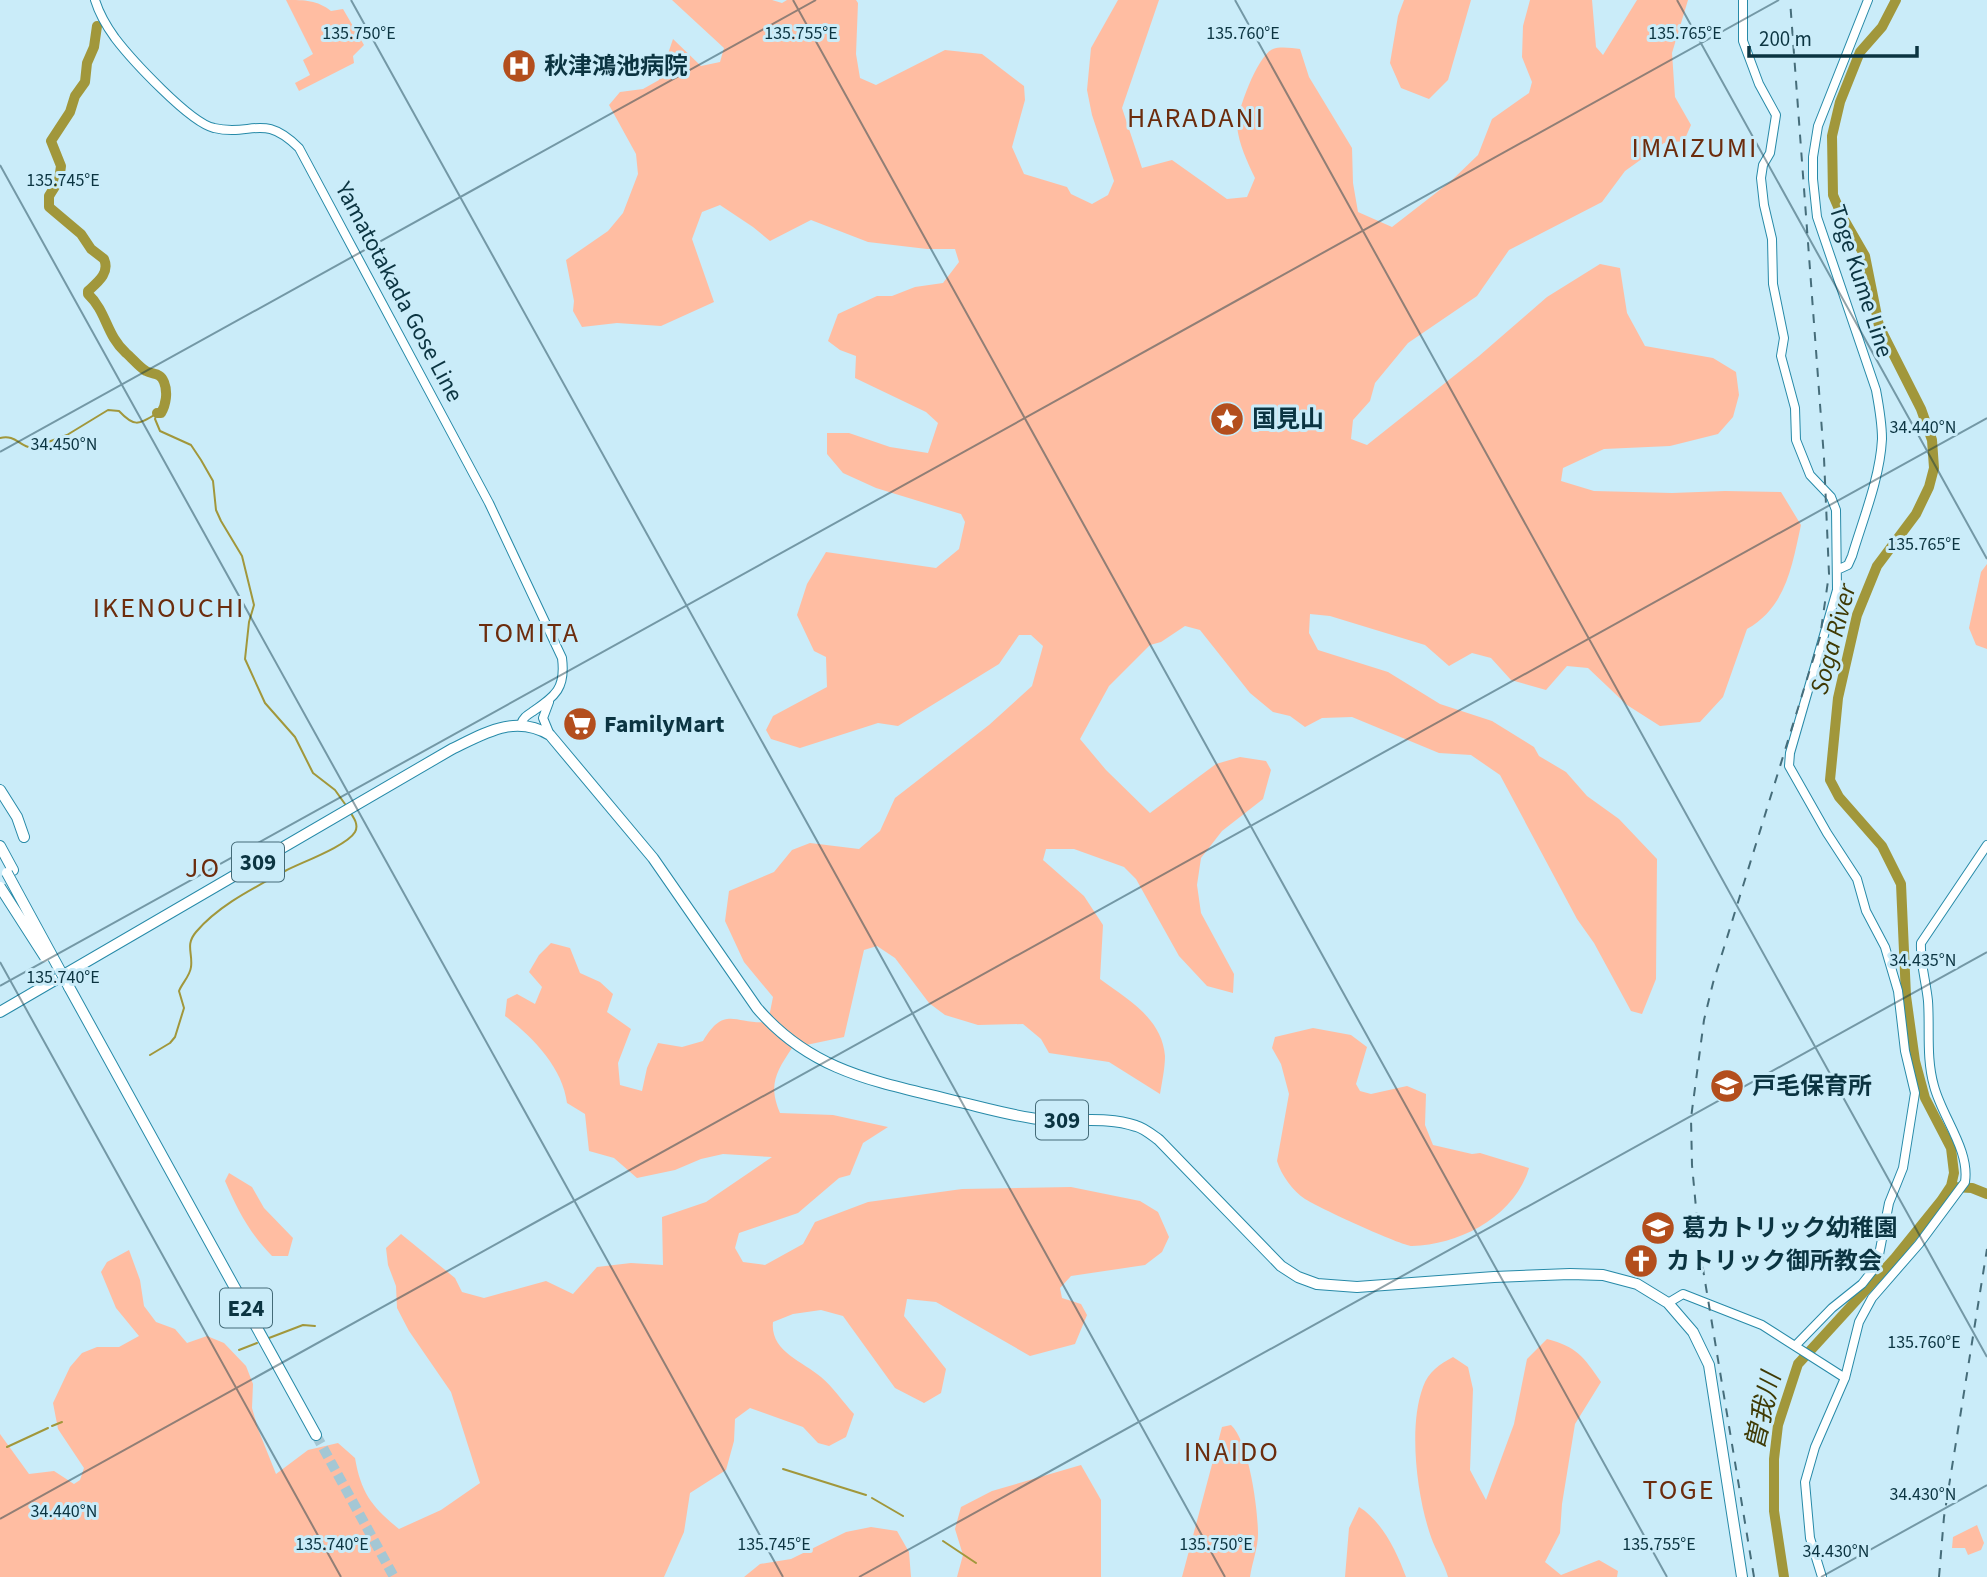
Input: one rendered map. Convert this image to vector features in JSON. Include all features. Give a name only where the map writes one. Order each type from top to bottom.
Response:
[{"type":"highway","name":"309","points":[[0,1012],[428,762],[503,727],[521,724],[537,728],[550,735],[653,858],[773,1027],[787,1039],[845,1072],[1043,1120],[1113,1120],[1138,1126],[1159,1140],[1281,1266],[1298,1277],[1317,1284],[1357,1287],[1570,1273],[1603,1275],[1637,1284],[1668,1303],[1693,1332],[1709,1365],[1742,1577]]},
{"type":"highway","points":[[0,790],[17,817],[24,837]]},
{"type":"highway","name":"E24","points":[[0,846],[10,872],[70,986],[176,1180]]},
{"type":"highway","name":"E24","points":[[0,861],[10,872]]},
{"type":"highway","points":[[0,887],[70,986]]},
{"type":"highway","name":"E24","points":[[70,986],[316,1435]]},
{"type":"main road","name":"Yamatotakada Gose Line","points":[[94,0],[115,38],[164,92],[195,120],[217,129],[268,127],[283,134],[299,148],[480,484],[562,658],[562,682],[550,699],[543,718],[550,735]]},
{"type":"main road","points":[[1743,0],[1743,41],[1776,115],[1770,153],[1763,165],[1761,178],[1772,239],[1773,284],[1784,338],[1781,356],[1796,408],[1796,440],[1810,475],[1835,503],[1837,590],[1790,753],[1789,766],[1857,879],[1866,911],[1885,947],[1898,991],[1905,1051],[1915,1093],[1903,1168],[1889,1203],[1877,1265],[1862,1284],[1832,1308],[1797,1347]]},
{"type":"main road","name":"Toge Kume Line","points":[[1837,570],[1847,565],[1853,556],[1877,470],[1882,440],[1881,418],[1876,390],[1817,216],[1813,157],[1818,126],[1868,0]]},
{"type":"main road","points":[[521,724],[523,718],[550,699]]},
{"type":"main road","points":[[1822,1577],[1810,1538],[1805,1482],[1815,1447],[1845,1378],[1864,1309],[1919,1244],[1965,1182],[1963,1158],[1939,1102],[1928,1063],[1927,999],[1920,957],[1921,943],[1987,845]]},
{"type":"main road","points":[[1668,1303],[1683,1294],[1744,1316],[1845,1378]]},
{"type":"shaded area","points":[[286,0],[310,1],[331,11],[343,9],[364,45],[353,56],[354,63],[299,91],[295,83],[310,75],[303,60],[313,54]]},
{"type":"shaded area","points":[[672,0],[772,0],[782,3],[787,0],[856,0],[856,54],[860,78],[876,85],[945,50],[982,54],[1024,86],[1025,100],[1012,147],[1024,174],[1067,187],[1071,194],[1092,204],[1108,195],[1114,181],[1092,115],[1087,90],[1091,48],[1118,0],[1159,0],[1122,108],[1142,168],[1172,160],[1227,199],[1247,197],[1255,178],[1241,146],[1237,126],[1244,96],[1267,53],[1279,48],[1300,49],[1309,77],[1352,148],[1353,183],[1358,212],[1392,227],[1450,182],[1478,155],[1492,119],[1529,93],[1532,82],[1522,57],[1523,26],[1530,0],[1592,0],[1596,47],[1603,55],[1637,0],[1688,0],[1672,53],[1675,97],[1691,125],[1684,141],[1664,143],[1625,171],[1602,202],[1509,250],[1477,296],[1408,343],[1375,383],[1370,401],[1353,420],[1351,439],[1367,445],[1479,356],[1547,297],[1600,264],[1620,268],[1627,313],[1645,346],[1713,358],[1736,372],[1739,395],[1733,417],[1718,434],[1670,446],[1604,449],[1563,468],[1561,481],[1594,491],[1781,492],[1801,525],[1785,584],[1771,609],[1747,629],[1723,697],[1700,722],[1660,726],[1627,705],[1588,668],[1567,666],[1546,690],[1511,680],[1491,658],[1472,653],[1449,666],[1425,645],[1330,616],[1310,614],[1309,633],[1318,650],[1388,672],[1440,704],[1492,721],[1534,747],[1539,756],[1566,772],[1587,796],[1619,819],[1657,859],[1656,979],[1642,1014],[1631,1011],[1594,943],[1577,919],[1500,775],[1471,755],[1439,753],[1352,717],[1322,718],[1305,727],[1290,716],[1273,712],[1250,693],[1200,630],[1185,626],[1161,642],[1150,645],[1109,686],[1080,739],[1106,770],[1150,813],[1216,764],[1240,757],[1266,761],[1271,770],[1263,799],[1222,831],[1201,858],[1197,885],[1201,913],[1234,974],[1233,993],[1207,986],[1179,956],[1136,879],[1124,867],[1074,849],[1046,849],[1043,860],[1084,896],[1103,925],[1100,979],[1142,1011],[1157,1031],[1165,1056],[1160,1094],[1109,1062],[1049,1053],[1041,1039],[1023,1024],[978,1025],[945,1015],[929,1003],[895,958],[877,946],[864,950],[844,1037],[792,1048],[778,1072],[774,1086],[776,1103],[780,1113],[833,1115],[888,1127],[863,1143],[850,1175],[839,1178],[798,1213],[739,1233],[735,1248],[743,1262],[765,1265],[803,1244],[815,1222],[868,1202],[962,1189],[1071,1187],[1140,1201],[1158,1212],[1169,1237],[1162,1252],[1145,1265],[1071,1276],[1060,1288],[1062,1298],[1081,1304],[1087,1315],[1075,1344],[1030,1356],[936,1302],[907,1299],[904,1316],[946,1369],[941,1393],[924,1403],[895,1388],[843,1316],[821,1310],[793,1314],[773,1322],[773,1332],[782,1348],[825,1381],[854,1414],[846,1437],[829,1446],[818,1443],[803,1427],[750,1408],[735,1419],[734,1441],[726,1470],[690,1493],[684,1532],[664,1577],[0,1577],[0,1434],[29,1474],[54,1471],[74,1484],[80,1480],[84,1468],[58,1429],[53,1403],[70,1367],[82,1353],[97,1347],[119,1347],[139,1336],[116,1308],[101,1272],[107,1262],[129,1250],[140,1280],[144,1306],[156,1322],[175,1329],[187,1343],[207,1336],[224,1343],[246,1366],[253,1384],[252,1408],[276,1474],[308,1450],[338,1443],[355,1458],[369,1498],[399,1529],[441,1510],[480,1483],[451,1392],[409,1331],[397,1308],[396,1286],[388,1265],[386,1248],[401,1234],[455,1278],[462,1292],[484,1298],[546,1281],[573,1294],[597,1267],[631,1263],[663,1265],[662,1217],[706,1202],[772,1157],[723,1154],[701,1159],[675,1170],[637,1178],[614,1158],[589,1151],[585,1114],[567,1103],[553,1065],[526,1033],[505,1016],[507,999],[517,994],[535,1004],[542,987],[529,972],[539,955],[551,943],[570,948],[580,973],[600,982],[613,994],[607,1012],[631,1029],[618,1063],[620,1085],[642,1091],[647,1068],[658,1043],[682,1047],[703,1041],[718,1023],[725,1020],[768,1022],[773,997],[744,962],[725,921],[729,891],[774,872],[792,850],[810,843],[859,849],[880,831],[895,798],[989,725],[1032,686],[1043,646],[1031,635],[1019,635],[999,664],[898,726],[878,723],[800,748],[771,739],[766,730],[773,716],[827,687],[826,657],[814,651],[797,615],[807,584],[826,552],[936,568],[959,549],[965,522],[961,514],[876,488],[843,473],[827,454],[827,433],[849,433],[890,447],[928,453],[938,423],[926,412],[855,378],[856,356],[840,350],[828,341],[838,314],[877,296],[892,296],[915,287],[943,283],[959,262],[955,249],[927,249],[868,242],[811,220],[770,241],[720,205],[702,212],[692,239],[714,302],[661,326],[617,323],[582,327],[573,311],[574,301],[566,260],[608,231],[623,213],[638,174],[636,154],[609,105],[620,92],[643,89],[659,80],[673,39],[701,66],[720,62],[724,48]]},
{"type":"shaded area","points":[[1404,0],[1471,0],[1448,80],[1429,99],[1401,88],[1390,63],[1398,16]]},
{"type":"shaded area","points":[[1987,564],[1987,649],[1976,645],[1969,628],[1981,572]]},
{"type":"shaded area","points":[[1313,1028],[1351,1035],[1367,1047],[1356,1084],[1360,1091],[1371,1094],[1407,1086],[1426,1094],[1425,1125],[1433,1145],[1472,1154],[1480,1153],[1529,1168],[1512,1200],[1498,1214],[1466,1234],[1449,1240],[1412,1246],[1359,1226],[1301,1196],[1284,1177],[1277,1161],[1289,1094],[1281,1064],[1272,1048],[1275,1037]]},
{"type":"shaded area","points":[[229,1173],[252,1187],[264,1208],[293,1238],[288,1256],[272,1256],[251,1230],[225,1181]]},
{"type":"shaded area","points":[[1547,1339],[1573,1349],[1601,1382],[1575,1424],[1560,1533],[1545,1562],[1561,1575],[1599,1560],[1618,1571],[1617,1577],[1448,1577],[1431,1537],[1418,1483],[1416,1422],[1418,1403],[1425,1382],[1435,1369],[1453,1357],[1468,1367],[1473,1389],[1470,1470],[1486,1500],[1514,1424],[1527,1359]]},
{"type":"shaded area","points":[[1231,1425],[1243,1446],[1247,1460],[1258,1523],[1258,1539],[1250,1577],[1182,1577],[1222,1427]]},
{"type":"shaded area","points":[[1081,1465],[1101,1500],[1101,1577],[957,1577],[963,1555],[955,1529],[961,1507],[992,1491]]},
{"type":"shaded area","points":[[1359,1507],[1382,1529],[1406,1577],[1345,1577],[1349,1528]]},
{"type":"shaded area","points":[[1977,1525],[1984,1543],[1981,1550],[1968,1555],[1965,1548],[1952,1548],[1953,1537]]},
{"type":"shaded area","points":[[871,1527],[897,1531],[909,1552],[911,1577],[744,1577],[760,1564],[791,1559],[846,1532]]},
{"type":"waterway","name":"Soga River","points":[[1784,1577],[1774,1511],[1774,1459],[1778,1425],[1798,1364],[1895,1258],[1941,1201],[1951,1186],[1954,1173],[1951,1148],[1925,1098],[1915,1061],[1906,996],[1901,884],[1882,846],[1839,797],[1830,780],[1838,698],[1857,615],[1877,566],[1916,514],[1929,487],[1934,468],[1932,440],[1921,409],[1879,326],[1865,256],[1833,195],[1832,136],[1840,102],[1860,52],[1882,27],[1896,0]]},
{"type":"waterway","points":[[97,26],[85,82],[51,141],[61,166],[59,180],[49,196],[49,207],[81,234],[91,249],[104,259],[104,273],[88,294],[99,308],[119,346],[144,370],[162,379],[166,398],[161,413],[157,413]]},
{"type":"waterway","points":[[0,438],[13,439],[32,448],[67,435],[108,410],[119,411],[136,423],[156,414]]},
{"type":"waterway","points":[[157,413],[155,419],[160,431],[191,445],[201,460],[213,481],[216,510],[242,556],[254,605],[249,622],[245,659],[265,703],[295,737],[313,773],[335,790],[345,804]]},
{"type":"waterway","points":[[150,1055],[175,1037],[184,1008],[179,991],[190,970],[190,945],[196,932],[215,913],[238,898],[285,871],[343,843],[355,832],[356,822],[350,812]]},
{"type":"waterway","points":[[1953,1187],[1972,1188],[1987,1194]]},
{"type":"waterway","points":[[269,1338],[303,1325],[315,1326]]},
{"type":"waterway","points":[[239,1350],[257,1343]]},
{"type":"waterway","points":[[52,1426],[62,1422]]},
{"type":"waterway","points":[[7,1447],[48,1428]]},
{"type":"waterway","points":[[783,1469],[866,1495]]},
{"type":"waterway","points":[[872,1498],[903,1516]]},
{"type":"waterway","points":[[943,1541],[976,1563]]},
{"type":"tunnel","points":[[316,1435],[394,1577]]},
{"type":"railway","points":[[1754,1577],[1700,1251],[1692,1165],[1691,1118],[1704,1020],[1713,983],[1820,637],[1829,574],[1824,458],[1790,0]]},
{"type":"railway","points":[[1939,1577],[1944,1517],[1987,1249]]},
{"type":"place","name":"秋津鴻池病院","points":[[519,66]]},
{"type":"place","name":"国見山","points":[[1227,419]]},
{"type":"place","name":"FamilyMart","points":[[580,724]]},
{"type":"place","name":"戸毛保育所","points":[[1727,1086]]},
{"type":"place","name":"葛カトリック幼稚園","points":[[1658,1228]]},
{"type":"place","name":"カトリック御所教会","points":[[1641,1261]]},
{"type":"district","name":"HARADANI","points":[[1196,118]]},
{"type":"district","name":"IMAIZUMI","points":[[1695,148]]},
{"type":"district","name":"IKENOUCHI","points":[[169,608]]},
{"type":"district","name":"TOMITA","points":[[529,633]]},
{"type":"district","name":"JO","points":[[203,868]]},
{"type":"district","name":"INAIDO","points":[[1232,1452]]},
{"type":"district","name":"TOGE","points":[[1679,1490]]},
{"type":"water label","name":"曽我川","points":[[1763,1411]]}]
